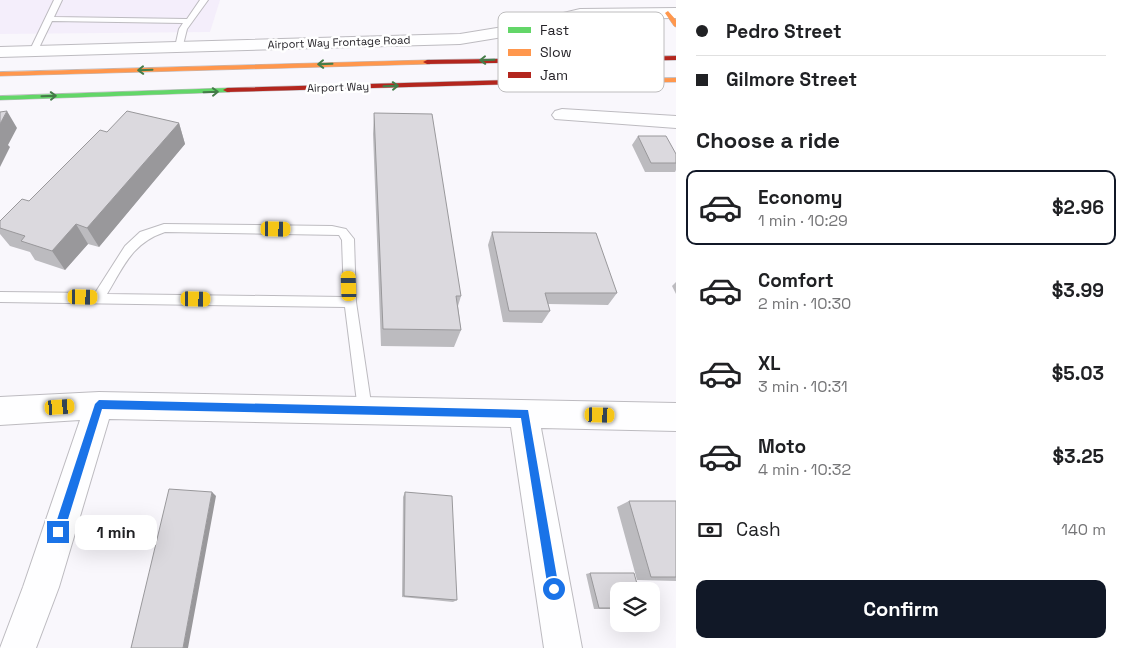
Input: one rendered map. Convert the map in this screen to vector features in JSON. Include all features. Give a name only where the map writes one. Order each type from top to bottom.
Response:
[{"type":"main road","name":"Airport Way","points":[[0,74],[498,60]]},
{"type":"main road","name":"Airport Way","points":[[0,98],[498,82]]},
{"type":"street","name":"Airport Way Frontage Road","points":[[0,52],[460,38],[498,33]]},
{"type":"street","points":[[562,116],[676,122]]},
{"type":"street","points":[[17,648],[41,587],[99,404]]},
{"type":"street","points":[[0,412],[99,404],[676,417]]},
{"type":"street","points":[[524,413],[563,648]]},
{"type":"lane","points":[[33,52],[47,27],[48,19],[58,0]]},
{"type":"lane","points":[[179,48],[183,29],[204,0]]},
{"type":"lane","points":[[48,19],[189,20]]},
{"type":"lane","points":[[99,297],[129,249],[144,235],[164,228],[332,230],[342,232],[348,239],[350,302],[365,410]]},
{"type":"lane","points":[[0,297],[350,302]]},
{"type":"shaded area","points":[[0,0],[220,0],[210,32],[0,34]]},
{"type":"building","points":[[7,111],[0,124],[0,112]]},
{"type":"building","points":[[127,111],[179,123],[87,228],[76,224],[52,251],[21,241],[25,236],[0,228],[0,221],[22,199],[29,201],[100,130],[107,132]]},
{"type":"building","points":[[374,113],[432,114],[461,296],[456,296],[461,330],[383,329]]},
{"type":"building","points":[[638,136],[666,136],[676,154],[676,163],[651,163]]},
{"type":"building","points":[[492,232],[596,233],[617,293],[545,293],[550,311],[509,311]]},
{"type":"building","points":[[169,489],[212,492],[183,648],[131,648]]},
{"type":"building","points":[[405,492],[452,496],[457,600],[404,596]]},
{"type":"building","points":[[629,501],[676,501],[676,577],[651,577]]},
{"type":"building","points":[[590,573],[634,573],[636,582],[610,582],[610,608],[599,608]]},
{"type":"traffic: fast","points":[[0,98],[227,90]]},
{"type":"traffic: slow","points":[[668,13],[676,25]]},
{"type":"traffic: slow","points":[[0,74],[427,62]]},
{"type":"traffic: slow","points":[[664,80],[676,80]]},
{"type":"traffic: jam","points":[[664,58],[676,58]]},
{"type":"traffic: jam","points":[[427,62],[498,61]]},
{"type":"traffic: jam","points":[[227,90],[498,82]]},
{"type":"route","points":[[58,532],[99,404],[524,413],[554,589]]}]
